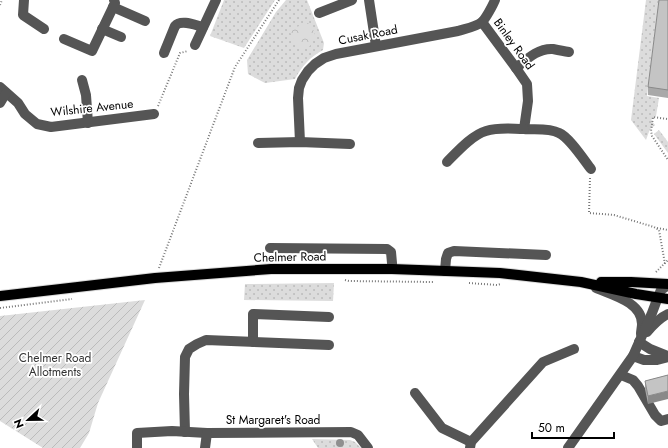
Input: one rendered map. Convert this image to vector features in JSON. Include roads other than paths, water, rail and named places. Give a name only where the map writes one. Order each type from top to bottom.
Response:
[{"type":"main road","name":"Chelmer Road","points":[[0,296],[156,278],[271,269],[392,269],[500,273],[581,282],[637,282],[668,284]]},
{"type":"main road","name":"Chelmer Road","points":[[581,282],[658,300]]},
{"type":"street","points":[[24,0],[23,15],[44,30]]},
{"type":"street","points":[[195,45],[216,0]]},
{"type":"street","points":[[319,13],[352,0]]},
{"type":"street","points":[[369,0],[376,46]]},
{"type":"street","points":[[482,22],[495,0]]},
{"type":"street","points":[[64,39],[92,51],[114,3],[146,21]]},
{"type":"street","points":[[164,53],[177,24],[182,22],[204,26]]},
{"type":"street","name":"Cusak Road","points":[[300,142],[299,88],[308,71],[324,58],[376,46],[458,32],[482,22]]},
{"type":"street","name":"Binley Road","points":[[482,22],[527,84],[528,101],[524,129]]},
{"type":"street","points":[[102,29],[121,37]]},
{"type":"street","points":[[516,68],[532,55],[540,51],[551,49],[569,52]]},
{"type":"street","points":[[82,80],[86,95],[88,123]]},
{"type":"street","points":[[0,103],[3,90]]},
{"type":"street","name":"Wilshire Avenue","points":[[3,90],[18,103],[25,114],[37,124],[51,127],[154,114]]},
{"type":"street","points":[[447,162],[474,137],[485,131],[498,128],[524,129],[561,133],[591,169]]},
{"type":"street","points":[[258,143],[300,142],[350,144]]},
{"type":"street","points":[[270,248],[387,249],[391,252],[392,269]]},
{"type":"street","points":[[445,271],[448,253],[454,251],[546,255]]},
{"type":"street","points":[[581,282],[627,300],[640,315],[642,323],[639,342]]},
{"type":"street","points":[[637,282],[658,300]]},
{"type":"street","points":[[568,448],[634,356],[662,290],[668,284]]},
{"type":"street","points":[[655,323],[658,300]]},
{"type":"street","points":[[253,342],[252,314],[329,317]]},
{"type":"street","points":[[639,342],[655,323],[663,316],[668,314]]},
{"type":"street","points":[[185,432],[185,357],[189,349],[197,344],[206,340],[329,345]]},
{"type":"street","points":[[639,342],[668,356]]},
{"type":"street","points":[[415,393],[442,428],[470,445],[543,362],[574,349]]},
{"type":"street","points":[[634,356],[644,360],[657,360],[668,356]]},
{"type":"street","points":[[621,375],[633,380],[655,415],[661,421],[668,419]]},
{"type":"street","name":"St Margaret's Road","points":[[137,448],[137,433],[172,431],[207,433],[351,432],[358,435],[368,448]]},
{"type":"street","points":[[205,448],[207,433]]},
{"type":"park label","name":"Chelmer Road Allotments","points":[[55,365]]}]
